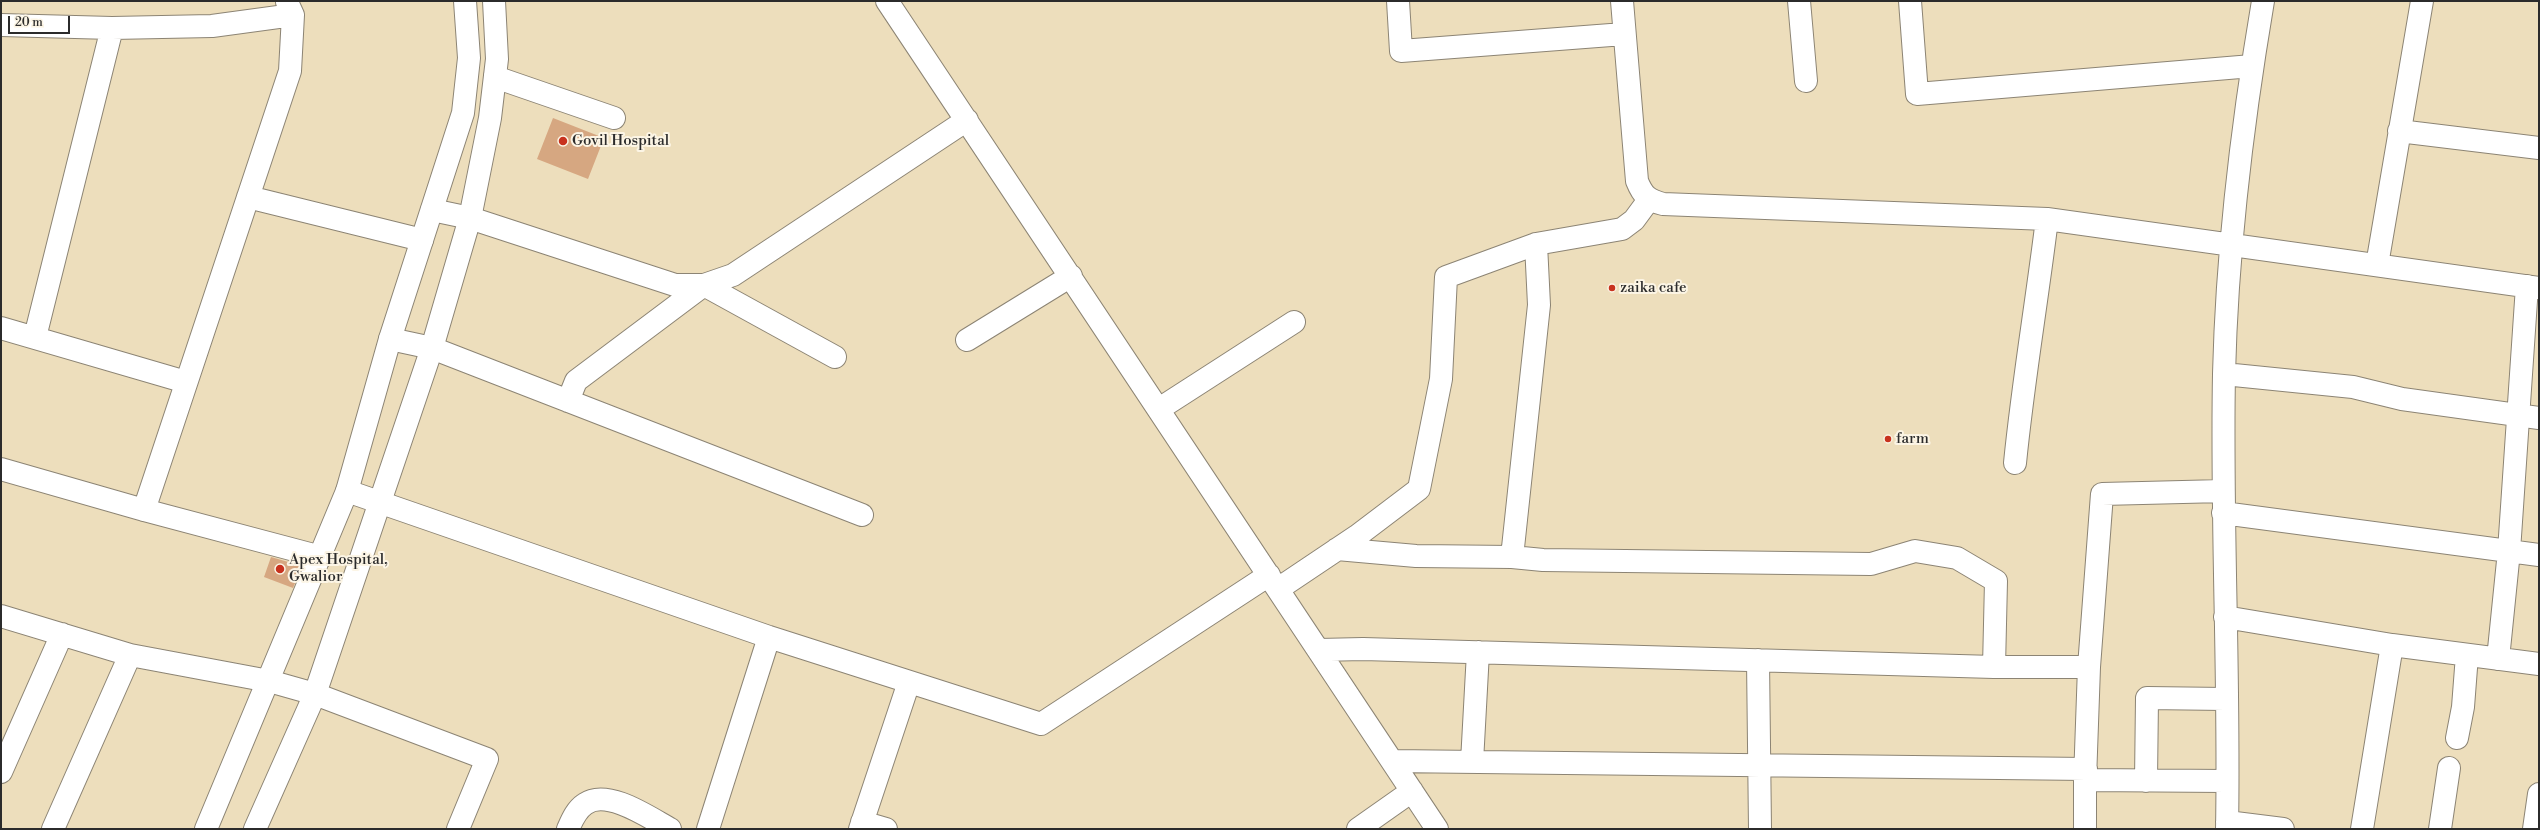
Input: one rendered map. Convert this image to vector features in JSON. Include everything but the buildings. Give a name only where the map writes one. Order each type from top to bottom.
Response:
[{"type":"street","points":[[206,829],[321,557],[347,491],[390,339],[463,113],[469,58],[465,1]]},
{"type":"street","points":[[255,829],[315,694],[432,348],[470,218],[490,118],[497,59],[494,1]]},
{"type":"street","points":[[887,1],[1437,829]]},
{"type":"street","points":[[1398,1],[1401,51],[1624,34]]},
{"type":"street","points":[[1622,1],[1637,181],[1641,193],[1648,201],[1664,204],[2047,219],[2533,287],[2516,415],[2509,551],[2498,659]]},
{"type":"street","points":[[1799,1],[1806,81]]},
{"type":"street","points":[[1910,1],[1917,94],[2252,66]]},
{"type":"street","points":[[2263,1],[2242,134],[2231,244],[2224,374],[2223,513],[2227,826],[2283,829]]},
{"type":"street","points":[[2377,265],[2422,1]]},
{"type":"street","points":[[1,25],[112,28],[212,26],[290,8],[290,71],[144,510]]},
{"type":"street","points":[[35,337],[112,28]]},
{"type":"street","points":[[495,77],[614,118]]},
{"type":"street","points":[[568,401],[576,381],[704,285],[733,275],[967,120]]},
{"type":"street","points":[[2399,131],[2539,148]]},
{"type":"street","points":[[248,197],[422,240]]},
{"type":"street","points":[[347,491],[769,637],[1041,724],[1274,582],[1337,549],[1419,489],[1441,379],[1446,277],[1536,244],[1622,229],[1634,220],[1648,201]]},
{"type":"street","points":[[432,210],[470,218],[675,284],[704,285],[835,357]]},
{"type":"street","points":[[2015,463],[2024,378],[2036,310],[2047,219]]},
{"type":"street","points":[[1512,557],[1540,305],[1536,244]]},
{"type":"street","points":[[967,340],[1071,276]]},
{"type":"street","points":[[1159,409],[1294,322]]},
{"type":"street","points":[[1,328],[186,382]]},
{"type":"street","points":[[390,339],[432,348],[862,515]]},
{"type":"street","points":[[2224,374],[2354,387],[2402,399],[2539,418]]},
{"type":"street","points":[[1,469],[144,510],[321,557]]},
{"type":"street","points":[[2085,829],[2085,775],[2089,667],[2102,494],[2223,491]]},
{"type":"street","points":[[2223,513],[2539,555]]},
{"type":"street","points":[[1337,549],[1416,556],[1512,557],[1543,560],[1871,564],[1915,551],[1957,558],[1996,581],[1994,667]]},
{"type":"street","points":[[1,616],[130,654],[269,681],[315,694],[487,758],[458,829]]},
{"type":"street","points":[[2225,617],[2392,645],[2539,664]]},
{"type":"street","points":[[1,772],[62,634]]},
{"type":"street","points":[[708,829],[769,637]]},
{"type":"street","points":[[2362,829],[2392,645]]},
{"type":"street","points":[[1319,650],[1478,652],[1994,667],[2089,667]]},
{"type":"street","points":[[1472,762],[1478,652]]},
{"type":"street","points":[[53,829],[130,654]]},
{"type":"street","points":[[2457,738],[2463,707],[2467,654]]},
{"type":"street","points":[[1758,660],[1760,829]]},
{"type":"street","points":[[886,829],[861,826],[909,682]]},
{"type":"street","points":[[2146,781],[2147,698],[2225,699]]},
{"type":"street","points":[[1392,761],[1760,765],[2085,775],[2146,781],[2226,781]]},
{"type":"street","points":[[2440,829],[2449,768]]},
{"type":"street","points":[[1358,829],[1412,791]]},
{"type":"street","points":[[2534,829],[2539,794]]},
{"type":"street","points":[[568,829],[577,811],[586,803],[602,799],[619,802],[670,829]]},
{"type":"place","name":"Govil Hospital","points":[[563,141]]},
{"type":"place","name":"zaika cafe","points":[[1612,288]]},
{"type":"place","name":"farm","points":[[1888,439]]},
{"type":"place","name":"Apex Hospital, Gwalior","points":[[280,569]]}]
